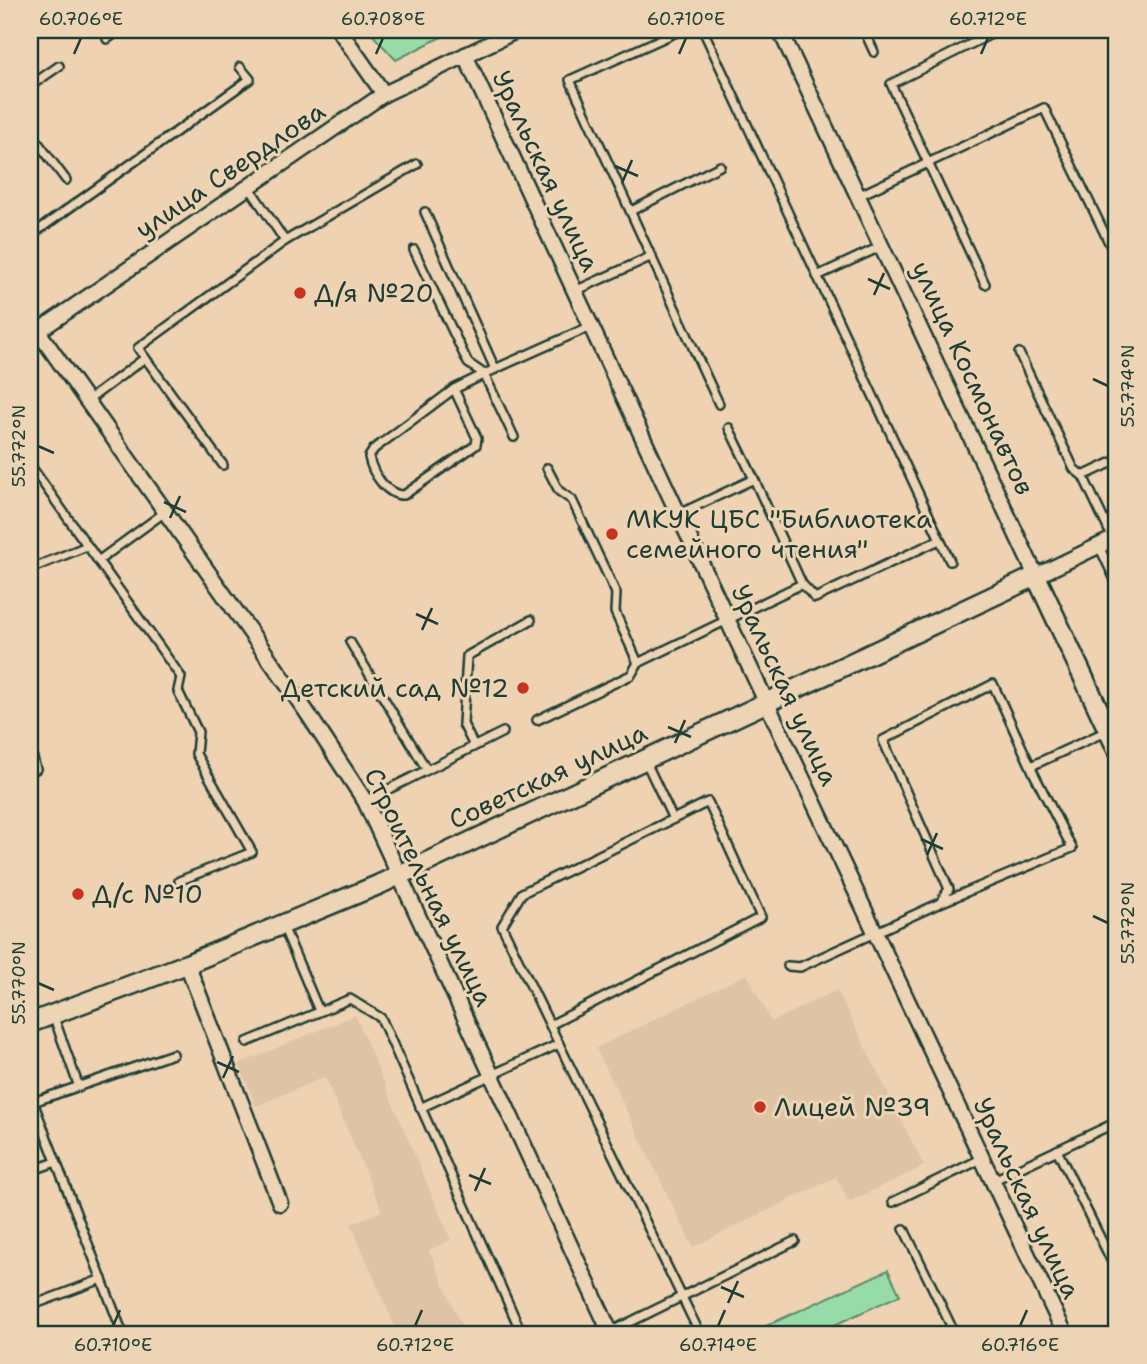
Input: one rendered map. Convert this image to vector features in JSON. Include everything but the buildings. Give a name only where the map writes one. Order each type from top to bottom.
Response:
[{"type":"street","points":[[339,30],[384,94]]},
{"type":"street","name":"улица Свердлова","points":[[32,329],[249,187],[384,94],[518,30]]},
{"type":"street","name":"улица Космонавтов","points":[[780,30],[1117,749]]},
{"type":"street","name":"Уральская улица","points":[[466,55],[981,1159],[1059,1332]]},
{"type":"street","name":"Строительная улица","points":[[32,329],[87,401],[306,711],[365,801],[611,1333]]},
{"type":"street","name":"Советская улица","points":[[30,1023],[283,926],[401,875],[1110,541]]},
{"type":"street","points":[[187,964],[280,1203]]},
{"type":"street","points":[[30,1326],[33,1334]]},
{"type":"lane","points":[[107,39],[120,30]]},
{"type":"lane","points":[[681,30],[570,80],[719,404]]},
{"type":"lane","points":[[703,30],[950,561]]},
{"type":"lane","points":[[864,30],[874,52]]},
{"type":"lane","points":[[985,284],[891,84],[999,30]]},
{"type":"lane","points":[[30,86],[59,66]]},
{"type":"lane","points":[[30,236],[250,79],[240,67]]},
{"type":"lane","points":[[859,196],[1044,108],[1117,259]]},
{"type":"lane","points":[[30,132],[66,180]]},
{"type":"lane","points":[[223,465],[138,348],[285,241],[417,164]]},
{"type":"lane","points":[[631,211],[720,166]]},
{"type":"lane","points":[[249,187],[285,241]]},
{"type":"lane","points":[[425,212],[495,369]]},
{"type":"lane","points":[[817,276],[882,246]]},
{"type":"lane","points":[[414,250],[468,363],[484,374],[514,437]]},
{"type":"lane","points":[[575,291],[652,257]]},
{"type":"lane","points":[[454,389],[477,438],[476,445],[404,495],[396,496],[389,492],[370,465],[369,457],[374,449],[454,389],[591,326]]},
{"type":"lane","points":[[1019,353],[1074,468],[1083,476],[1110,541],[1117,584]]},
{"type":"lane","points":[[87,401],[145,358]]},
{"type":"lane","points":[[729,428],[802,584],[815,598],[939,540]]},
{"type":"lane","points":[[1083,476],[1117,460]]},
{"type":"lane","points":[[30,465],[181,677],[178,691],[198,732],[196,754],[252,852],[179,881]]},
{"type":"lane","points":[[547,468],[559,491],[572,500],[611,581],[616,593],[615,612],[638,663]]},
{"type":"lane","points":[[679,514],[754,479]]},
{"type":"lane","points":[[97,561],[165,512]]},
{"type":"lane","points":[[30,569],[87,546]]},
{"type":"lane","points":[[537,720],[631,675],[638,663],[802,584]]},
{"type":"lane","points":[[474,746],[463,724],[467,656],[531,620]]},
{"type":"lane","points":[[350,642],[427,770]]},
{"type":"lane","points":[[788,966],[800,967],[940,903],[1072,848],[993,684],[883,740],[948,889],[940,903]]},
{"type":"lane","points":[[1031,766],[1109,731]]},
{"type":"lane","points":[[365,801],[503,732]]},
{"type":"lane","points":[[30,748],[37,769],[30,771]]},
{"type":"lane","points":[[645,760],[673,818]]},
{"type":"lane","points":[[550,1025],[761,917],[708,802],[522,893],[502,926],[559,1044],[700,1334]]},
{"type":"lane","points":[[283,926],[319,1011]]},
{"type":"lane","points":[[247,1042],[350,999],[381,1018],[522,1334]]},
{"type":"lane","points":[[53,1015],[79,1087]]},
{"type":"lane","points":[[421,1108],[559,1044]]},
{"type":"lane","points":[[123,1334],[33,1102],[173,1055]]},
{"type":"lane","points":[[991,1181],[1117,1122]]},
{"type":"lane","points":[[1057,1150],[1117,1272]]},
{"type":"lane","points":[[893,1202],[981,1159]]},
{"type":"lane","points":[[30,1171],[56,1162]]},
{"type":"lane","points":[[904,1229],[955,1334]]},
{"type":"lane","points":[[611,1333],[795,1241]]},
{"type":"lane","points":[[30,1306],[102,1279]]},
{"type":"shaded area","name":"Лицей №39","points":[[747,974],[771,1022],[837,990],[924,1166],[849,1202],[836,1177],[693,1247],[596,1048]]},
{"type":"shaded area","points":[[355,1015],[451,1240],[429,1250],[465,1334],[398,1334],[351,1224],[382,1211],[325,1077],[256,1106],[239,1064]]},
{"type":"green space","points":[[368,30],[455,30],[396,60]]},
{"type":"green space","points":[[888,1270],[900,1295],[815,1334],[757,1334],[755,1331]]},
{"type":"place","name":"Д/я №20","points":[[300,293]]},
{"type":"place","name":"МКУК ЦБС \"Библиотека семейного чтения\"","points":[[612,534]]},
{"type":"place","name":"Детский сад №12","points":[[523,688]]},
{"type":"place","name":"Д/с №10","points":[[78,894]]},
{"type":"place","name":"Лицей №39","points":[[760,1107]]}]
